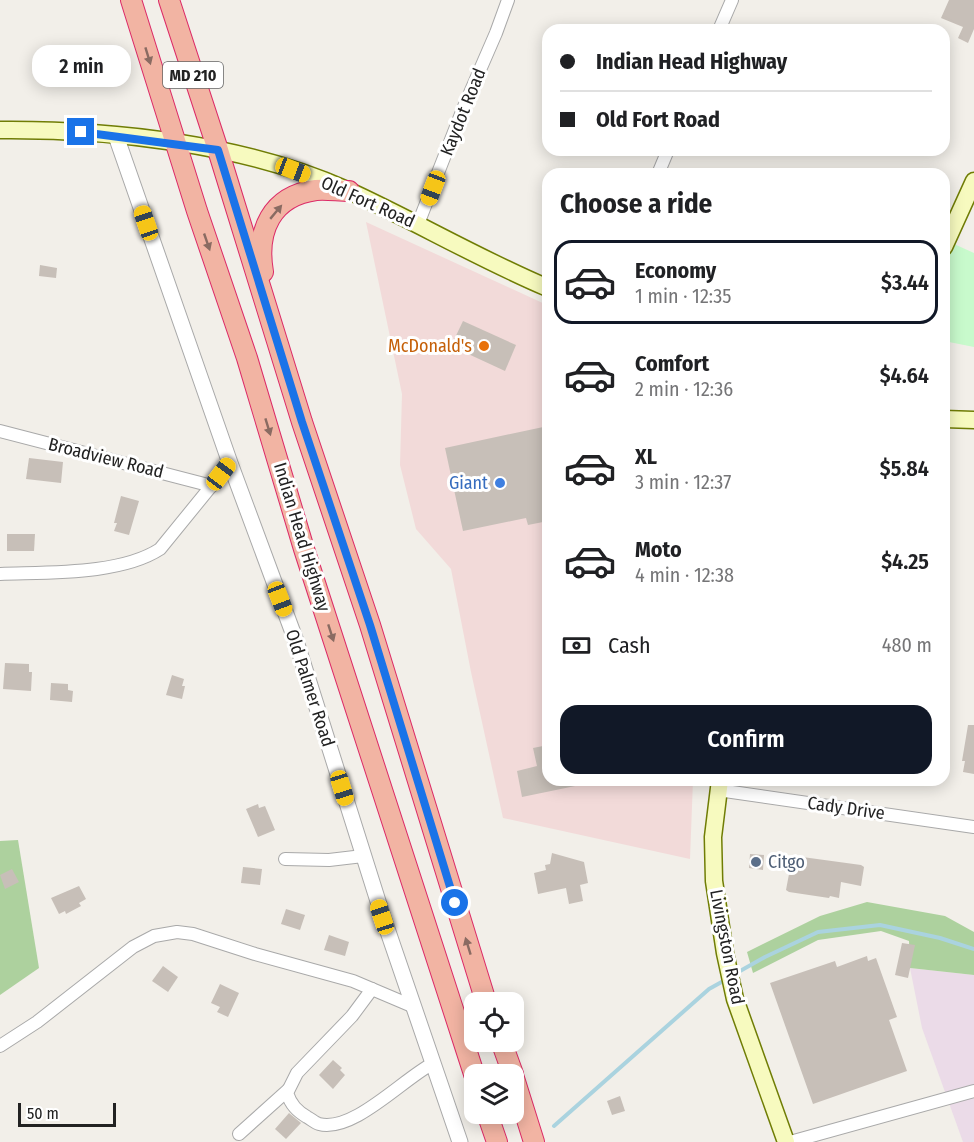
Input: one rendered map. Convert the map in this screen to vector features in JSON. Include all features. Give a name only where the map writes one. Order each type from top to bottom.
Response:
[{"type":"highway","name":"Indian Head Highway","points":[[130,0],[247,358],[304,549],[471,1064]]},
{"type":"highway","name":"Indian Head Highway","points":[[169,0],[370,625],[483,992]]},
{"type":"highway","points":[[273,328],[262,263],[261,242],[266,225],[275,209],[288,199],[316,190],[349,191]]},
{"type":"highway","points":[[524,1110],[534,1142]]},
{"type":"highway","points":[[491,1124],[497,1142]]},
{"type":"main road","name":"Old Fort Road","points":[[0,130],[63,130],[176,143],[273,163],[349,191],[518,276],[542,286]]},
{"type":"main road","points":[[950,234],[974,181]]},
{"type":"main road","points":[[950,419],[974,420]]},
{"type":"main road","name":"Livingston Road","points":[[719,786],[713,837],[714,881],[724,953],[733,991],[788,1142]]},
{"type":"street","name":"Kaydot Road","points":[[418,225],[463,109],[496,33],[507,0]]},
{"type":"street","points":[[722,24],[732,0]]},
{"type":"street","name":"Old Palmer Road","points":[[116,136],[230,463],[296,641],[412,1006],[460,1142]]},
{"type":"street","name":"Broadview Road","points":[[0,431],[212,486]]},
{"type":"street","points":[[0,574],[93,568],[124,564],[147,557],[160,549],[230,463]]},
{"type":"street","name":"Cady Drive","points":[[725,786],[974,826]]},
{"type":"street","points":[[285,859],[329,860],[363,856]]},
{"type":"street","points":[[0,1046],[37,1022],[133,947],[154,936],[168,933],[194,934],[255,954],[353,981],[412,1006]]},
{"type":"street","points":[[239,1134],[288,1090],[297,1073],[352,1016],[372,989]]},
{"type":"street","points":[[288,1090],[290,1104],[299,1113],[319,1124],[332,1125],[345,1122],[368,1110],[420,1070],[432,1064]]},
{"type":"street","points":[[788,1142],[974,1091]]},
{"type":"shaded area","points":[[366,222],[542,303],[542,786],[693,786],[690,859],[503,818],[451,569],[416,529],[400,465],[402,394]]},
{"type":"shaded area","points":[[910,968],[974,975],[974,1142],[963,1142],[922,1028]]},
{"type":"green space","points":[[954,244],[974,253],[974,347],[950,342],[950,253]]},
{"type":"green space","points":[[18,840],[39,968],[0,995],[0,841]]},
{"type":"green space","points":[[867,902],[945,916],[974,932],[974,975],[910,968],[909,941],[881,931],[818,940],[753,973],[747,952],[820,916]]},
{"type":"building","points":[[949,0],[974,0],[974,29],[968,43],[958,38],[963,27],[941,18]]},
{"type":"building","points":[[40,265],[57,268],[56,278],[39,276]]},
{"type":"building","name":"McDonald's","points":[[463,321],[516,345],[505,371],[451,346]]},
{"type":"building","name":"Giant","points":[[542,427],[542,522],[528,525],[526,518],[463,531],[445,448]]},
{"type":"building","points":[[29,458],[63,462],[61,483],[26,479]]},
{"type":"building","points":[[121,496],[139,501],[129,535],[114,531]]},
{"type":"building","points":[[7,534],[35,534],[34,551],[7,551]]},
{"type":"building","points":[[5,663],[29,664],[29,672],[32,672],[31,691],[3,689]]},
{"type":"building","points":[[172,675],[184,679],[182,699],[166,695]]},
{"type":"building","points":[[51,683],[68,684],[68,690],[73,691],[72,702],[50,700]]},
{"type":"building","points":[[968,725],[974,725],[974,774],[963,772],[965,761],[962,761]]},
{"type":"building","points":[[542,746],[542,786],[575,786],[522,797],[517,771],[537,766],[533,748]]},
{"type":"building","points":[[258,804],[259,808],[265,806],[275,830],[258,837],[246,809]]},
{"type":"building","points":[[552,853],[584,862],[588,883],[580,885],[583,901],[569,904],[566,888],[538,894],[534,873],[546,870],[545,865],[550,864]]},
{"type":"building","name":"Citgo","points":[[750,854],[764,855],[763,870],[749,868]]},
{"type":"building","points":[[795,856],[861,865],[864,867],[861,886],[841,882],[839,898],[789,892],[786,890],[792,858]]},
{"type":"building","points":[[243,867],[262,869],[260,885],[241,883]]},
{"type":"building","points":[[12,869],[19,882],[5,889],[0,875]]},
{"type":"building","points":[[79,886],[86,899],[79,903],[81,906],[66,914],[65,911],[59,914],[51,898]]},
{"type":"building","points":[[286,909],[305,915],[300,930],[281,924]]},
{"type":"building","points":[[329,935],[349,942],[345,956],[324,950]]},
{"type":"building","points":[[902,943],[915,945],[908,978],[895,975]]},
{"type":"building","points":[[867,956],[868,961],[876,958],[897,1017],[889,1020],[907,1071],[813,1104],[770,983],[835,961],[837,967]]},
{"type":"building","points":[[163,966],[178,977],[168,992],[152,981]]},
{"type":"building","points":[[220,984],[239,993],[228,1017],[217,1012],[220,1007],[211,1003]]},
{"type":"building","points":[[333,1060],[342,1068],[340,1070],[345,1075],[333,1089],[319,1075]]},
{"type":"building","points":[[620,1096],[625,1111],[612,1115],[607,1101]]},
{"type":"building","points":[[289,1113],[301,1123],[286,1139],[275,1129]]},
{"type":"waterway","points":[[733,975],[818,932],[880,925],[940,938],[974,949]]},
{"type":"waterway","points":[[554,1126],[709,989],[727,979]]},
{"type":"place","name":"McDonald's","points":[[484,346]]},
{"type":"place","name":"Giant","points":[[500,483]]},
{"type":"place","name":"Citgo","points":[[756,862]]},
{"type":"route","points":[[81,132],[218,150],[302,422],[370,625],[455,903]]}]
